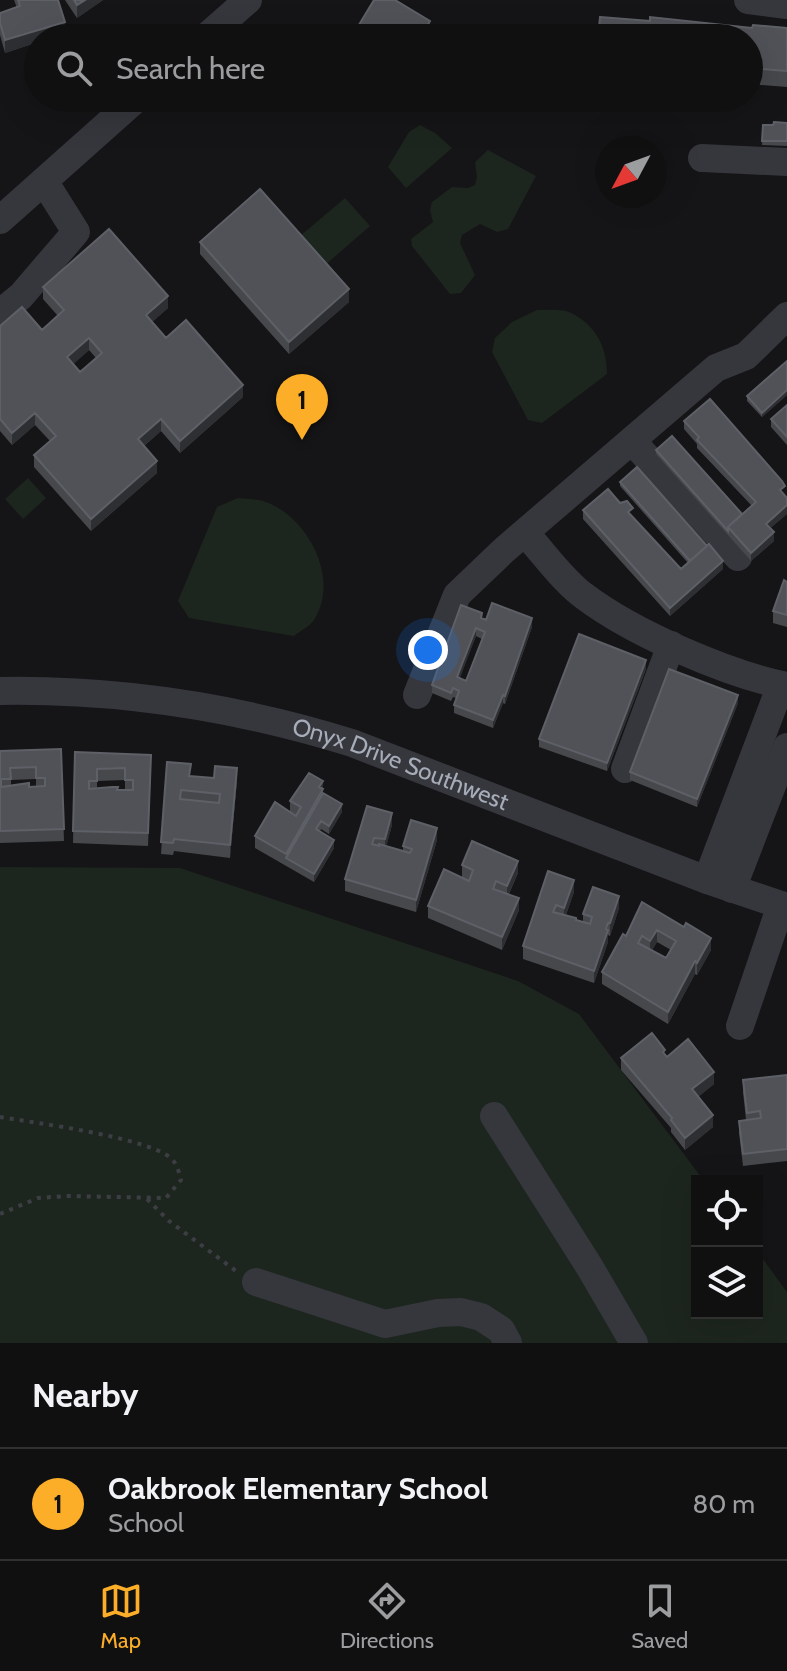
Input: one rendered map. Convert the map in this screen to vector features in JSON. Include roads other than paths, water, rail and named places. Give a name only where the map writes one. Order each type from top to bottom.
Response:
[{"type":"street","points":[[221,24],[248,0]]},
{"type":"street","points":[[748,0],[787,5]]},
{"type":"street","points":[[0,220],[121,112]]},
{"type":"street","points":[[702,158],[787,162]]},
{"type":"street","points":[[0,313],[21,296],[76,232],[44,181]]},
{"type":"street","points":[[417,695],[457,595],[716,368],[746,356],[787,316]]},
{"type":"street","points":[[632,441],[738,557]]},
{"type":"street","points":[[525,533],[582,595],[671,645],[705,660],[784,686],[720,884]]},
{"type":"street","points":[[625,769],[671,645]]},
{"type":"street","name":"Onyx Drive Southwest","points":[[0,691],[84,691],[169,699],[292,724],[352,743],[784,906]]},
{"type":"street","points":[[720,884],[787,747]]},
{"type":"street","points":[[740,1026],[784,906]]},
{"type":"street","points":[[494,1116],[634,1343]]},
{"type":"street","points":[[256,1282],[385,1324],[438,1313],[461,1312],[481,1317],[501,1330],[508,1343]]},
{"type":"place","name":"Oakbrook Elementary School","points":[[302,440]]}]
